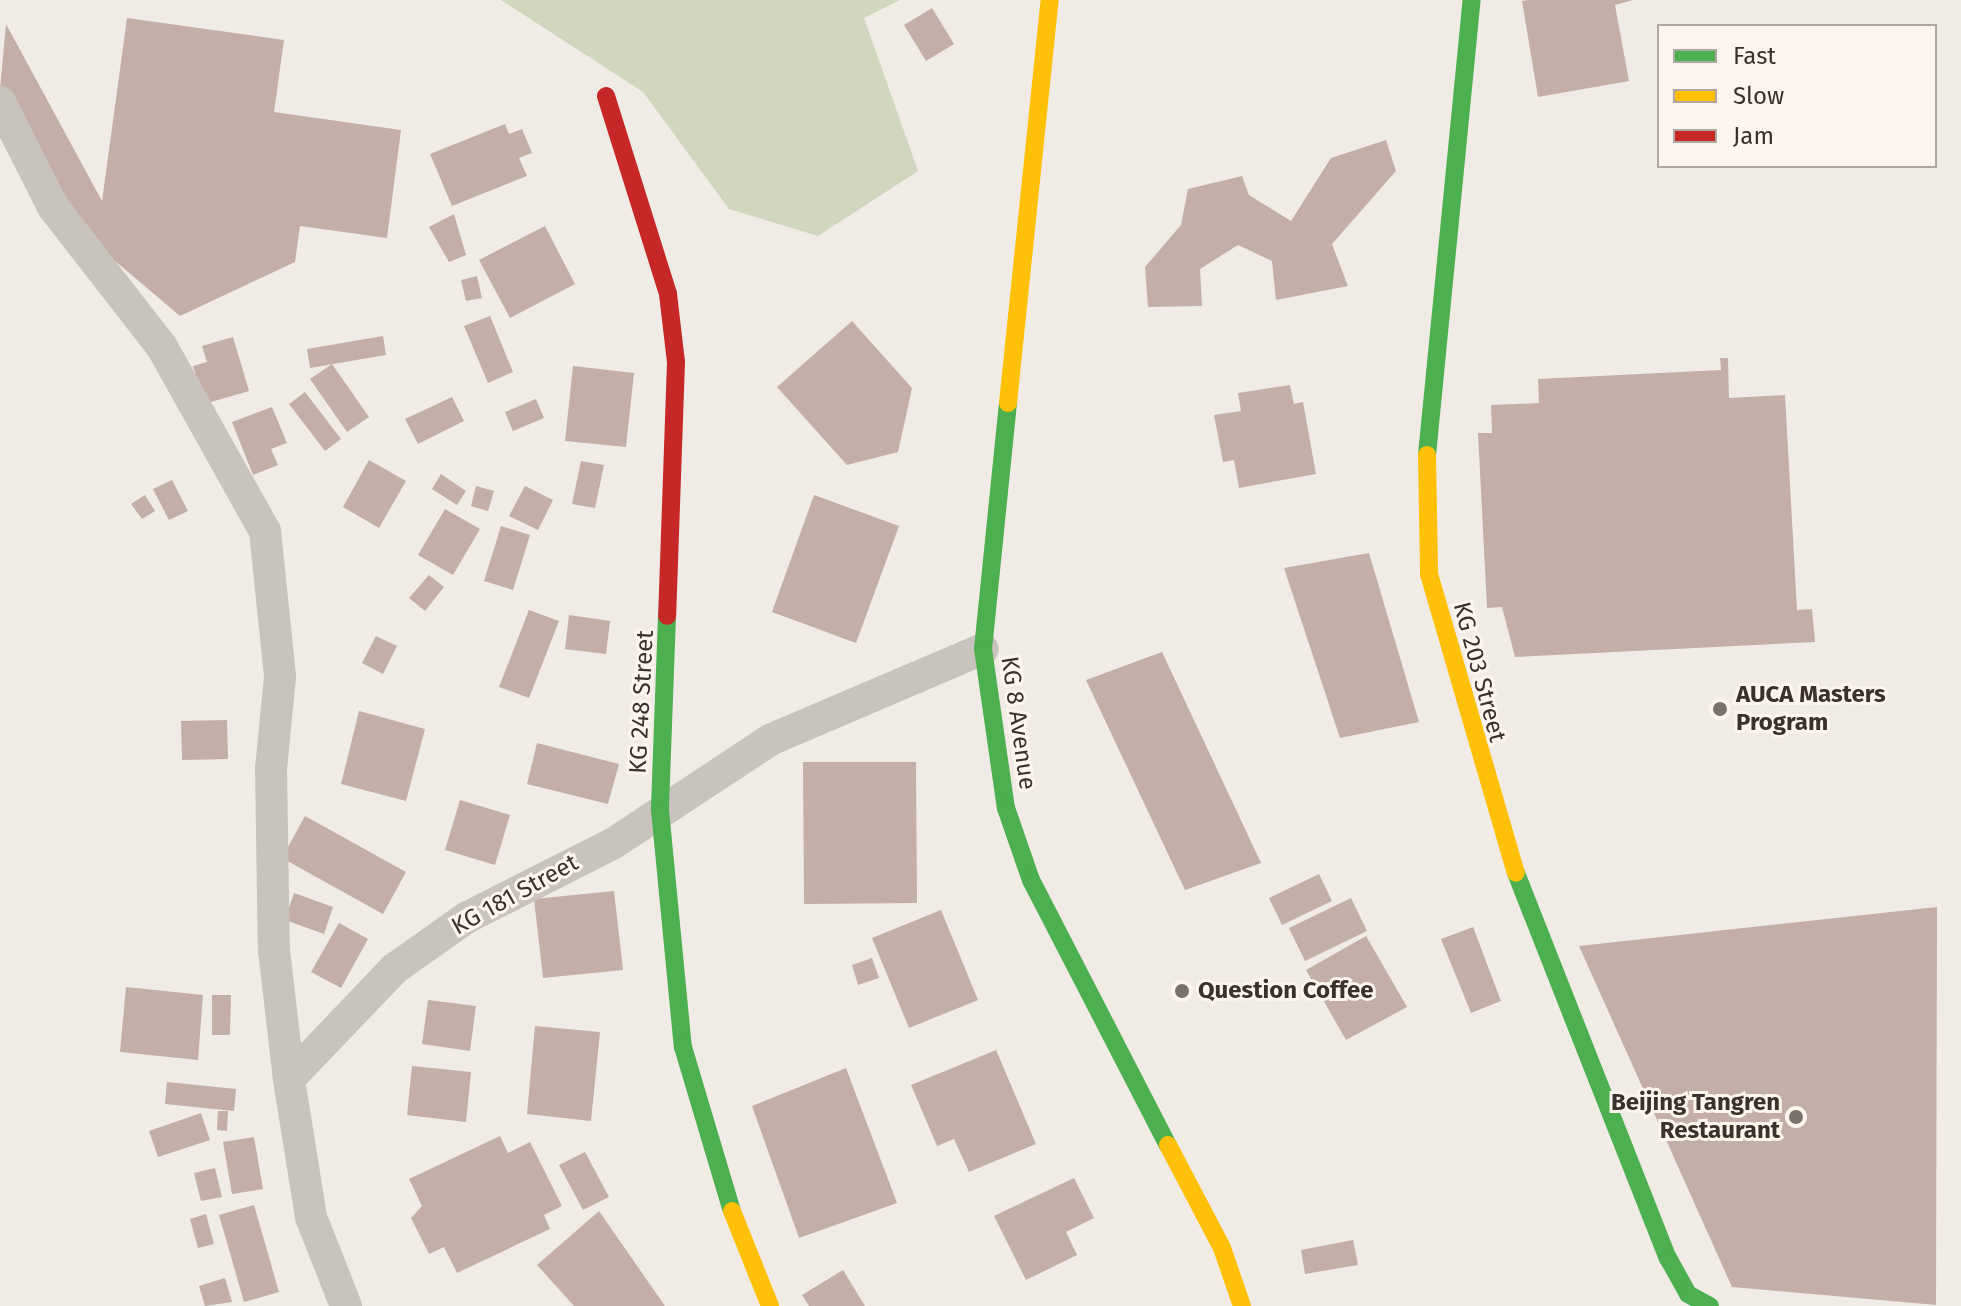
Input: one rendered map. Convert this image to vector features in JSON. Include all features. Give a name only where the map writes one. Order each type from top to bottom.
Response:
[{"type":"street","name":"KG 8 Avenue","points":[[1050,0],[983,649],[1006,808],[1031,880],[1222,1248],[1242,1306]]},
{"type":"street","name":"KG 203 Street","points":[[1472,0],[1426,420],[1429,574],[1494,819],[1668,1258],[1688,1294],[1710,1306]]},
{"type":"street","name":"KG 248 Street","points":[[606,96],[668,294],[676,362],[660,810],[683,1047],[726,1195],[770,1306]]},
{"type":"street","points":[[0,102],[53,207],[162,347],[265,531],[280,677],[271,769],[274,935],[289,1079],[311,1217],[346,1306]]},
{"type":"street","name":"KG 181 Street","points":[[289,1079],[394,969],[466,918],[614,843],[772,739],[983,649]]},
{"type":"green space","points":[[501,0],[900,0],[864,18],[918,171],[818,236],[729,209],[643,92]]},
{"type":"building","points":[[1633,0],[1615,5],[1629,81],[1538,97],[1522,1]]},
{"type":"building","points":[[932,8],[954,44],[926,61],[904,25]]},
{"type":"building","points":[[127,18],[284,40],[274,112],[401,130],[387,238],[300,226],[295,262],[180,316],[75,227],[0,89],[6,24],[102,201]]},
{"type":"building","points":[[505,124],[509,134],[522,129],[532,153],[519,158],[527,176],[452,206],[430,154]]},
{"type":"building","points":[[1386,140],[1396,171],[1332,244],[1348,286],[1276,300],[1272,261],[1238,245],[1200,269],[1202,306],[1148,307],[1145,267],[1181,225],[1188,189],[1242,176],[1249,195],[1291,221],[1331,158]]},
{"type":"building","points":[[454,214],[466,255],[449,262],[429,227]]},
{"type":"building","points":[[545,226],[575,284],[510,318],[479,260]]},
{"type":"building","points":[[477,276],[482,298],[466,301],[461,280]]},
{"type":"building","points":[[490,316],[513,372],[488,383],[464,326]]},
{"type":"building","points":[[852,321],[912,388],[898,452],[847,465],[777,387]]},
{"type":"building","points":[[383,336],[386,355],[310,368],[307,349]]},
{"type":"building","points":[[233,337],[249,391],[204,404],[193,366],[207,362],[202,346]]},
{"type":"building","points":[[1720,358],[1728,358],[1729,398],[1785,395],[1797,610],[1812,609],[1815,642],[1515,657],[1502,607],[1487,608],[1478,433],[1492,433],[1491,405],[1539,403],[1538,379],[1721,370]]},
{"type":"building","points":[[332,364],[369,417],[347,432],[310,379]]},
{"type":"building","points":[[573,366],[634,373],[626,447],[565,441]]},
{"type":"building","points":[[1290,385],[1294,404],[1303,402],[1316,474],[1239,488],[1234,460],[1223,462],[1214,415],[1241,411],[1238,393]]},
{"type":"building","points":[[305,392],[341,439],[325,451],[289,404]]},
{"type":"building","points":[[452,397],[464,421],[418,444],[405,419]]},
{"type":"building","points":[[536,399],[544,418],[513,431],[505,412]]},
{"type":"building","points":[[272,407],[287,443],[271,449],[278,465],[253,475],[232,422]]},
{"type":"building","points":[[369,460],[406,481],[379,528],[343,507]]},
{"type":"building","points":[[581,461],[604,465],[595,508],[572,504]]},
{"type":"building","points":[[441,474],[466,491],[457,505],[432,489]]},
{"type":"building","points":[[172,480],[188,511],[169,520],[153,489]]},
{"type":"building","points":[[476,486],[494,491],[488,511],[471,506]]},
{"type":"building","points":[[525,486],[553,500],[538,530],[509,516]]},
{"type":"building","points":[[145,495],[155,511],[142,519],[131,504]]},
{"type":"building","points":[[814,495],[899,526],[856,643],[772,612]]},
{"type":"building","points":[[445,509],[480,529],[453,575],[418,555]]},
{"type":"building","points":[[501,526],[530,535],[513,590],[484,581]]},
{"type":"building","points":[[1369,553],[1419,722],[1340,738],[1284,568]]},
{"type":"building","points":[[429,575],[444,587],[425,611],[409,598]]},
{"type":"building","points":[[529,610],[559,621],[529,698],[499,687]]},
{"type":"building","points":[[569,615],[610,621],[606,654],[565,649]]},
{"type":"building","points":[[376,636],[397,646],[383,674],[362,663]]},
{"type":"building","points":[[1162,652],[1261,863],[1185,890],[1086,680]]},
{"type":"building","points":[[359,711],[425,729],[406,801],[341,784]]},
{"type":"building","points":[[227,720],[228,759],[182,760],[181,721]]},
{"type":"building","points":[[537,743],[619,764],[608,804],[527,784]]},
{"type":"building","points":[[803,762],[916,762],[917,903],[804,904]]},
{"type":"building","points":[[460,800],[510,815],[495,865],[445,850]]},
{"type":"building","points":[[305,816],[406,872],[383,914],[282,858]]},
{"type":"building","points":[[1319,874],[1332,901],[1282,925],[1269,898]]},
{"type":"building","points":[[614,891],[623,970],[543,978],[534,899]]},
{"type":"building","points":[[294,893],[333,907],[324,934],[285,920]]},
{"type":"building","points":[[1351,898],[1367,931],[1305,961],[1289,928]]},
{"type":"building","name":"Beijing Tangren Restaurant","points":[[1937,907],[1936,1305],[1732,1287],[1579,946]]},
{"type":"building","points":[[941,910],[978,1000],[909,1028],[872,938]]},
{"type":"building","points":[[339,923],[368,939],[341,988],[311,972]]},
{"type":"building","points":[[1473,927],[1501,1001],[1471,1013],[1441,939]]},
{"type":"building","points":[[1366,936],[1407,1007],[1346,1040],[1306,970]]},
{"type":"building","points":[[872,958],[879,978],[858,985],[852,965]]},
{"type":"building","points":[[126,987],[203,995],[198,1060],[120,1052]]},
{"type":"building","points":[[212,995],[231,995],[230,1035],[212,1035]]},
{"type":"building","points":[[428,1000],[476,1006],[470,1051],[422,1044]]},
{"type":"building","points":[[535,1026],[600,1032],[591,1121],[527,1114]]},
{"type":"building","points":[[996,1050],[1036,1144],[969,1172],[954,1139],[937,1146],[911,1085]]},
{"type":"building","points":[[412,1066],[471,1072],[466,1122],[407,1115]]},
{"type":"building","points":[[846,1068],[897,1203],[799,1238],[752,1106]]},
{"type":"building","points":[[167,1082],[236,1089],[234,1111],[165,1104]]},
{"type":"building","points":[[218,1111],[228,1111],[227,1131],[217,1130]]},
{"type":"building","points":[[201,1113],[210,1140],[158,1157],[149,1131]]},
{"type":"building","points":[[500,1136],[508,1153],[530,1142],[562,1206],[544,1215],[550,1229],[457,1273],[444,1247],[429,1254],[411,1218],[422,1206],[409,1179]]},
{"type":"building","points":[[254,1137],[263,1189],[232,1194],[223,1142]]},
{"type":"building","points":[[585,1152],[609,1197],[583,1210],[559,1165]]},
{"type":"building","points":[[215,1168],[222,1197],[201,1201],[194,1173]]},
{"type":"building","points":[[1074,1178],[1094,1218],[1066,1232],[1077,1255],[1026,1280],[994,1216]]},
{"type":"building","points":[[254,1205],[279,1292],[244,1302],[219,1215]]},
{"type":"building","points":[[599,1211],[665,1306],[574,1306],[537,1265]]},
{"type":"building","points":[[206,1214],[214,1244],[198,1248],[190,1219]]},
{"type":"building","points":[[1353,1240],[1358,1265],[1305,1274],[1301,1250]]},
{"type":"building","points":[[843,1270],[865,1306],[809,1306],[802,1295]]},
{"type":"building","points":[[225,1278],[232,1302],[205,1306],[199,1286]]},
{"type":"traffic: fast","points":[[1427,455],[1472,0]]},
{"type":"traffic: fast","points":[[1008,403],[983,649],[1006,808],[1031,880],[1168,1145]]},
{"type":"traffic: fast","points":[[667,616],[660,810],[683,1047],[732,1211]]},
{"type":"traffic: fast","points":[[1516,873],[1668,1258],[1688,1294],[1710,1306]]},
{"type":"traffic: slow","points":[[1008,403],[1050,0]]},
{"type":"traffic: slow","points":[[1427,455],[1429,574],[1516,873]]},
{"type":"traffic: slow","points":[[1168,1145],[1222,1248],[1242,1306]]},
{"type":"traffic: slow","points":[[732,1211],[770,1306]]},
{"type":"traffic: jam","points":[[606,96],[668,294],[676,362],[667,616]]},
{"type":"place","name":"AUCA Masters Program","points":[[1720,709]]},
{"type":"place","name":"Question Coffee","points":[[1182,991]]},
{"type":"place","name":"Beijing Tangren Restaurant","points":[[1796,1117]]}]
